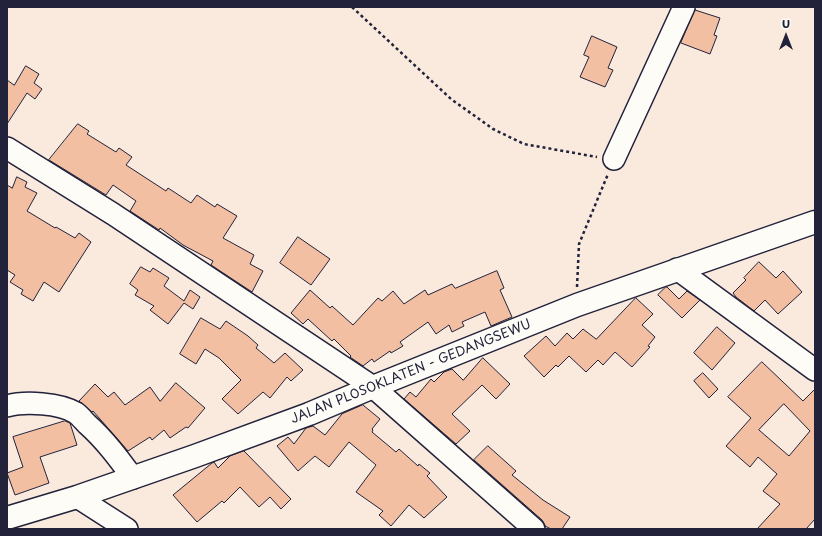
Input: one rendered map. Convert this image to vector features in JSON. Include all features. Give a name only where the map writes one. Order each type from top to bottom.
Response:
[{"type":"main road","name":"JALAN PLOSOKLATEN - GEDANGSEWU","points":[[7,518],[133,478],[309,414],[577,305],[815,222]]},
{"type":"street","points":[[614,159],[684,7]]},
{"type":"street","points":[[7,148],[113,214],[373,387],[534,529]]},
{"type":"street","points":[[677,269],[815,370]]},
{"type":"street","points":[[7,406],[14,404],[37,404],[61,408],[76,413],[99,435],[133,478]]},
{"type":"street","points":[[77,497],[127,529]]},
{"type":"path","points":[[352,7],[451,99],[493,129],[524,144],[614,159],[579,244],[577,305]]},
{"type":"building","points":[[695,10],[720,18],[714,35],[717,36],[710,54],[681,43]]},
{"type":"building","points":[[592,36],[617,47],[608,68],[613,70],[605,87],[580,77],[589,57],[584,55]]},
{"type":"building","points":[[26,66],[39,74],[34,83],[42,89],[35,99],[27,93],[7,124],[7,80],[14,85]]},
{"type":"building","points":[[78,124],[89,131],[87,134],[116,152],[119,148],[132,157],[126,165],[166,191],[168,188],[191,203],[197,195],[215,207],[217,204],[237,216],[223,238],[254,255],[250,264],[263,271],[252,292],[211,265],[213,261],[183,245],[160,228],[159,230],[130,211],[136,201],[113,185],[106,195],[49,160]]},
{"type":"building","points":[[17,177],[27,182],[25,187],[37,193],[27,211],[75,238],[79,233],[91,242],[59,292],[44,282],[33,301],[21,294],[23,290],[10,282],[15,275],[7,270],[7,185],[12,188]]},
{"type":"building","points":[[298,237],[330,259],[311,285],[280,263]]},
{"type":"building","points":[[759,262],[776,278],[783,271],[802,292],[778,314],[765,300],[754,311],[733,293],[746,280],[744,278]]},
{"type":"building","points":[[141,267],[150,272],[153,268],[169,278],[164,286],[184,301],[190,290],[200,297],[193,309],[184,303],[168,324],[150,310],[154,306],[135,295],[138,290],[130,284]]},
{"type":"building","points":[[497,271],[504,288],[500,290],[512,317],[491,326],[485,312],[462,322],[464,326],[452,332],[449,325],[436,334],[428,322],[400,342],[403,346],[391,353],[390,351],[374,362],[372,359],[363,366],[350,357],[351,356],[334,339],[332,341],[308,319],[303,324],[291,313],[310,290],[330,308],[332,306],[353,325],[378,298],[382,301],[393,291],[404,304],[425,290],[428,295],[452,284],[455,288]]},
{"type":"building","points":[[666,287],[679,299],[687,291],[700,300],[682,318],[658,295]]},
{"type":"building","points":[[636,298],[653,314],[642,325],[655,337],[648,346],[650,347],[632,367],[615,352],[603,365],[598,360],[586,372],[569,356],[558,367],[556,365],[544,377],[524,356],[546,336],[555,346],[567,333],[573,339],[583,329],[596,339]]},
{"type":"building","points":[[201,318],[220,329],[226,321],[248,336],[258,345],[256,348],[274,363],[285,353],[303,370],[291,381],[287,377],[270,398],[263,392],[238,414],[222,399],[241,380],[219,358],[205,349],[196,364],[180,354]]},
{"type":"building","points":[[717,327],[735,343],[712,370],[694,353]]},
{"type":"building","points":[[483,358],[510,384],[496,399],[482,385],[452,414],[470,431],[456,444],[404,399],[410,392],[416,397],[431,379],[434,382],[444,372],[452,369],[463,380]]},
{"type":"building","points":[[762,362],[803,401],[815,389],[815,519],[806,529],[757,529],[780,504],[763,491],[777,474],[758,457],[750,467],[726,446],[751,418],[728,397]],"holes":[[[784,404],[810,431],[789,456],[759,430]]]},
{"type":"building","points":[[703,373],[718,389],[709,398],[694,381]]},
{"type":"building","points":[[176,383],[205,408],[188,428],[186,427],[170,438],[164,430],[152,440],[150,437],[128,451],[93,411],[92,412],[79,401],[95,384],[108,397],[114,392],[125,405],[150,387],[160,401]]},
{"type":"building","points":[[363,405],[380,419],[372,429],[372,432],[396,452],[399,449],[418,466],[419,464],[430,473],[427,476],[447,497],[424,518],[409,505],[391,526],[379,515],[383,511],[356,492],[376,465],[349,442],[329,467],[315,456],[298,471],[277,446],[288,437],[294,444],[306,428],[313,426],[325,435],[342,414]]},
{"type":"building","points":[[65,421],[70,423],[77,445],[40,457],[49,483],[15,495],[7,473],[23,467],[13,437]]},
{"type":"building","points":[[488,446],[516,471],[512,475],[543,500],[570,517],[562,529],[551,529],[545,526],[542,520],[474,460]]},
{"type":"building","points":[[244,451],[291,499],[281,509],[270,497],[259,507],[240,487],[224,503],[222,501],[197,522],[173,495],[212,463],[214,462],[218,468],[230,456]]}]
